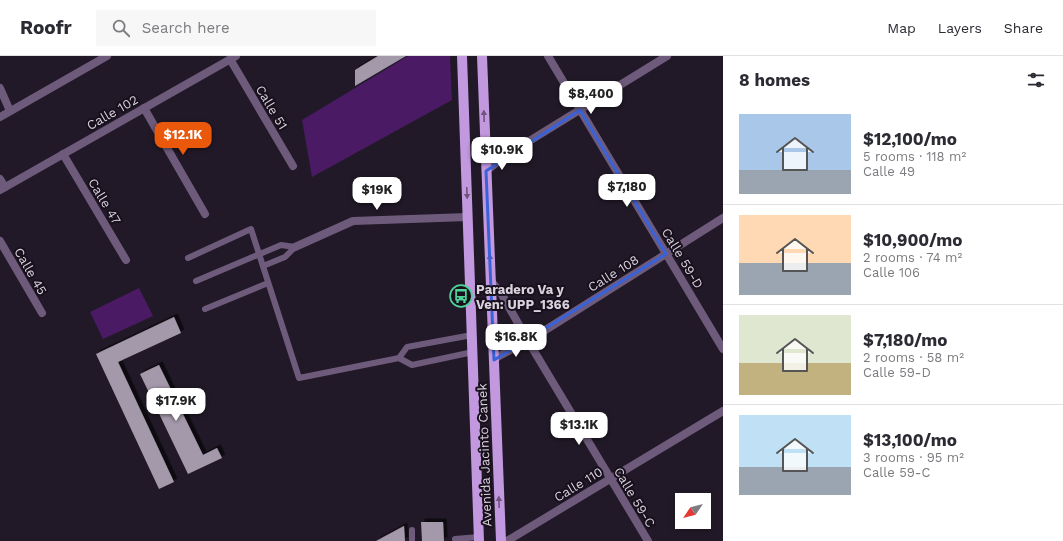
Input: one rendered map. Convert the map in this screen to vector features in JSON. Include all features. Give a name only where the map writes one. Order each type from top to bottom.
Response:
[{"type":"main road","name":"Avenida Jacinto Canek","points":[[462,56],[479,539]]},
{"type":"main road","name":"Avenida Jacinto Canek","points":[[482,56],[501,541]]},
{"type":"street","points":[[0,117],[93,60],[107,56]]},
{"type":"street","name":"Calle 59-D","points":[[548,56],[723,349]]},
{"type":"street","points":[[486,171],[505,156],[667,56]]},
{"type":"street","name":"Calle 102","points":[[2,188],[233,58]]},
{"type":"street","name":"Calle 51","points":[[233,58],[293,166]]},
{"type":"street","points":[[0,88],[10,111]]},
{"type":"street","points":[[144,108],[206,214]]},
{"type":"street","name":"Calle 47","points":[[63,154],[126,260]]},
{"type":"street","points":[[0,179],[2,188]]},
{"type":"street","points":[[295,247],[353,221],[468,217]]},
{"type":"street","name":"Calle 108","points":[[494,360],[528,341],[723,218]]},
{"type":"street","name":"Calle 45","points":[[0,241],[42,313]]},
{"type":"street","name":"Calle 59-C","points":[[490,281],[500,293],[648,541]]},
{"type":"street","name":"Calle 110","points":[[507,541],[723,411]]},
{"type":"lane","points":[[188,258],[250,229],[299,378],[399,358],[412,365],[472,352]]},
{"type":"lane","points":[[196,281],[281,245],[295,247]]},
{"type":"lane","points":[[263,266],[285,257],[295,247]]},
{"type":"lane","points":[[205,309],[268,283]]},
{"type":"lane","points":[[399,358],[407,347],[472,335]]},
{"type":"lane","points":[[412,530],[412,541]]},
{"type":"lane","points":[[456,541],[456,539],[479,539]]},
{"type":"highlighted area","points":[[580,110],[666,254],[494,360],[486,171]]},
{"type":"shaded area","points":[[408,56],[450,56],[452,100],[312,177],[302,120]]},
{"type":"shaded area","points":[[139,288],[153,316],[103,339],[90,312]]},
{"type":"building","points":[[378,56],[406,56],[355,86],[355,70]]},
{"type":"building","points":[[174,317],[181,333],[118,362],[174,482],[159,489],[96,354]]},
{"type":"building","points":[[159,365],[203,455],[217,448],[222,458],[188,474],[140,374]]},
{"type":"building","points":[[421,522],[443,522],[444,541],[422,541]]},
{"type":"building","points":[[404,526],[405,541],[376,541]]},
{"type":"place","name":"Paradero Va y Ven: UPP_1366","points":[[461,296]]}]
